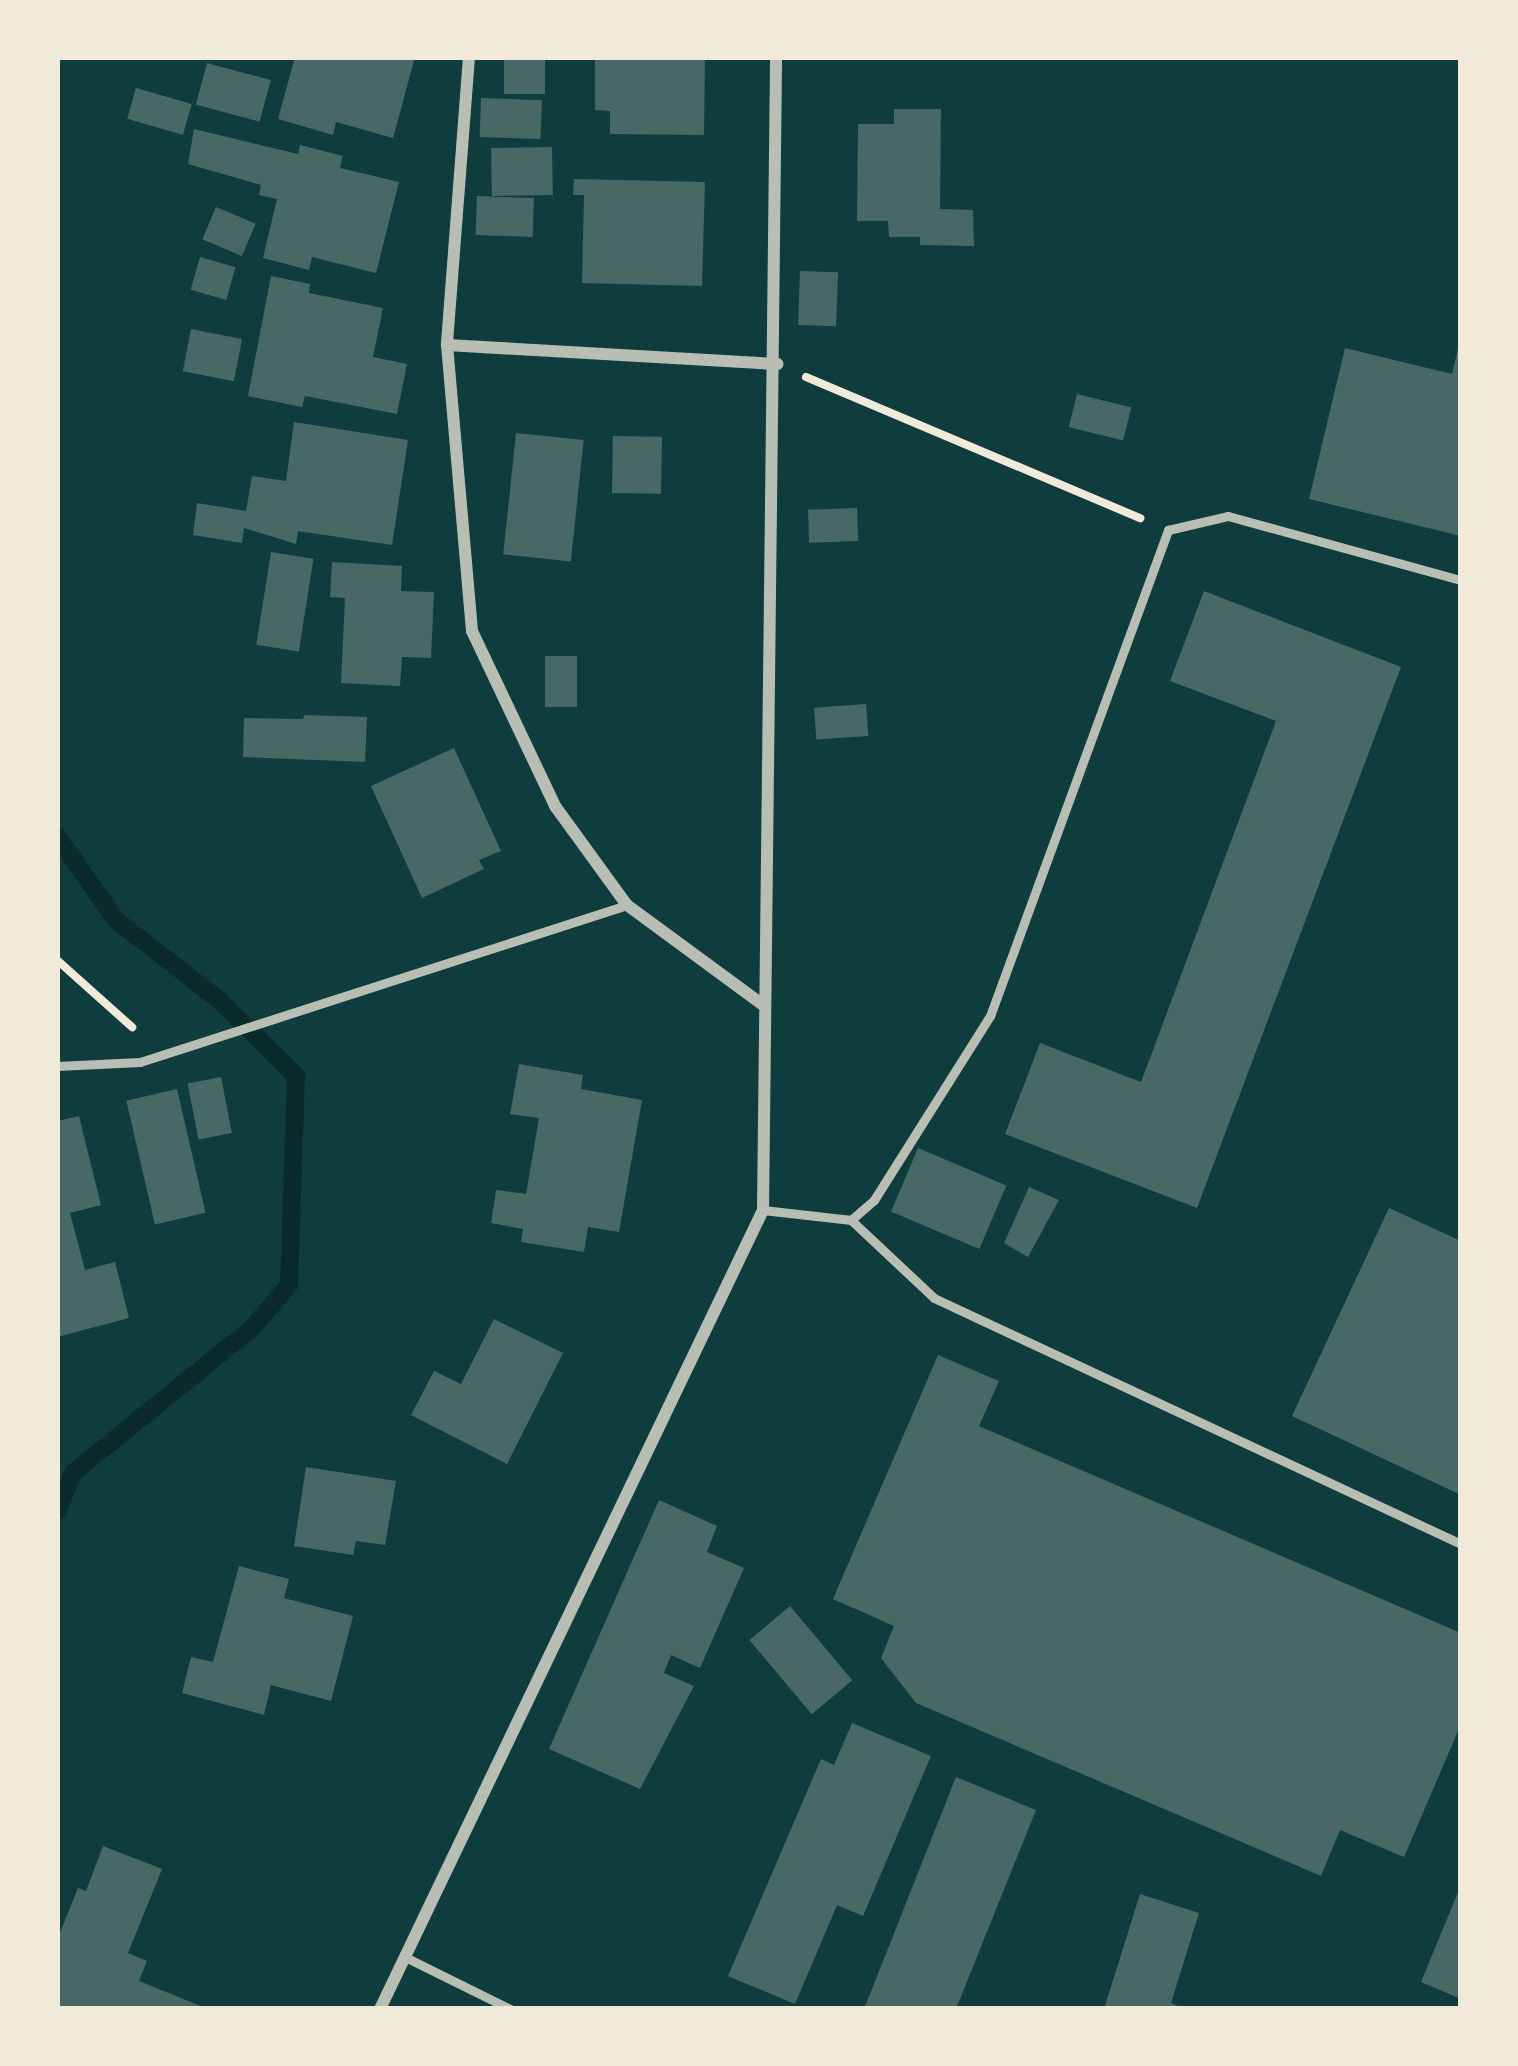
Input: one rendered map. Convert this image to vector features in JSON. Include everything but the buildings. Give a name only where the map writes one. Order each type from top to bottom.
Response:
[{"type":"street","points":[[470,57],[447,345],[472,632],[555,806],[627,904],[762,1004]]},
{"type":"street","points":[[380,2009],[763,1210],[776,57]]},
{"type":"street","points":[[447,345],[776,364]]},
{"type":"lane","points":[[851,1220],[874,1200],[990,1016],[1168,530],[1228,517],[1461,580]]},
{"type":"lane","points":[[57,1066],[140,1062],[627,904]]},
{"type":"lane","points":[[763,1210],[851,1220],[934,1298],[1461,1544]]},
{"type":"lane","points":[[405,1957],[510,2009]]},
{"type":"path","points":[[776,364],[1168,530]]},
{"type":"path","points":[[57,961],[164,1055]]},
{"type":"waterway","points":[[57,836],[116,920],[218,999],[296,1076],[289,1285],[252,1328],[73,1473],[57,1512]]}]
